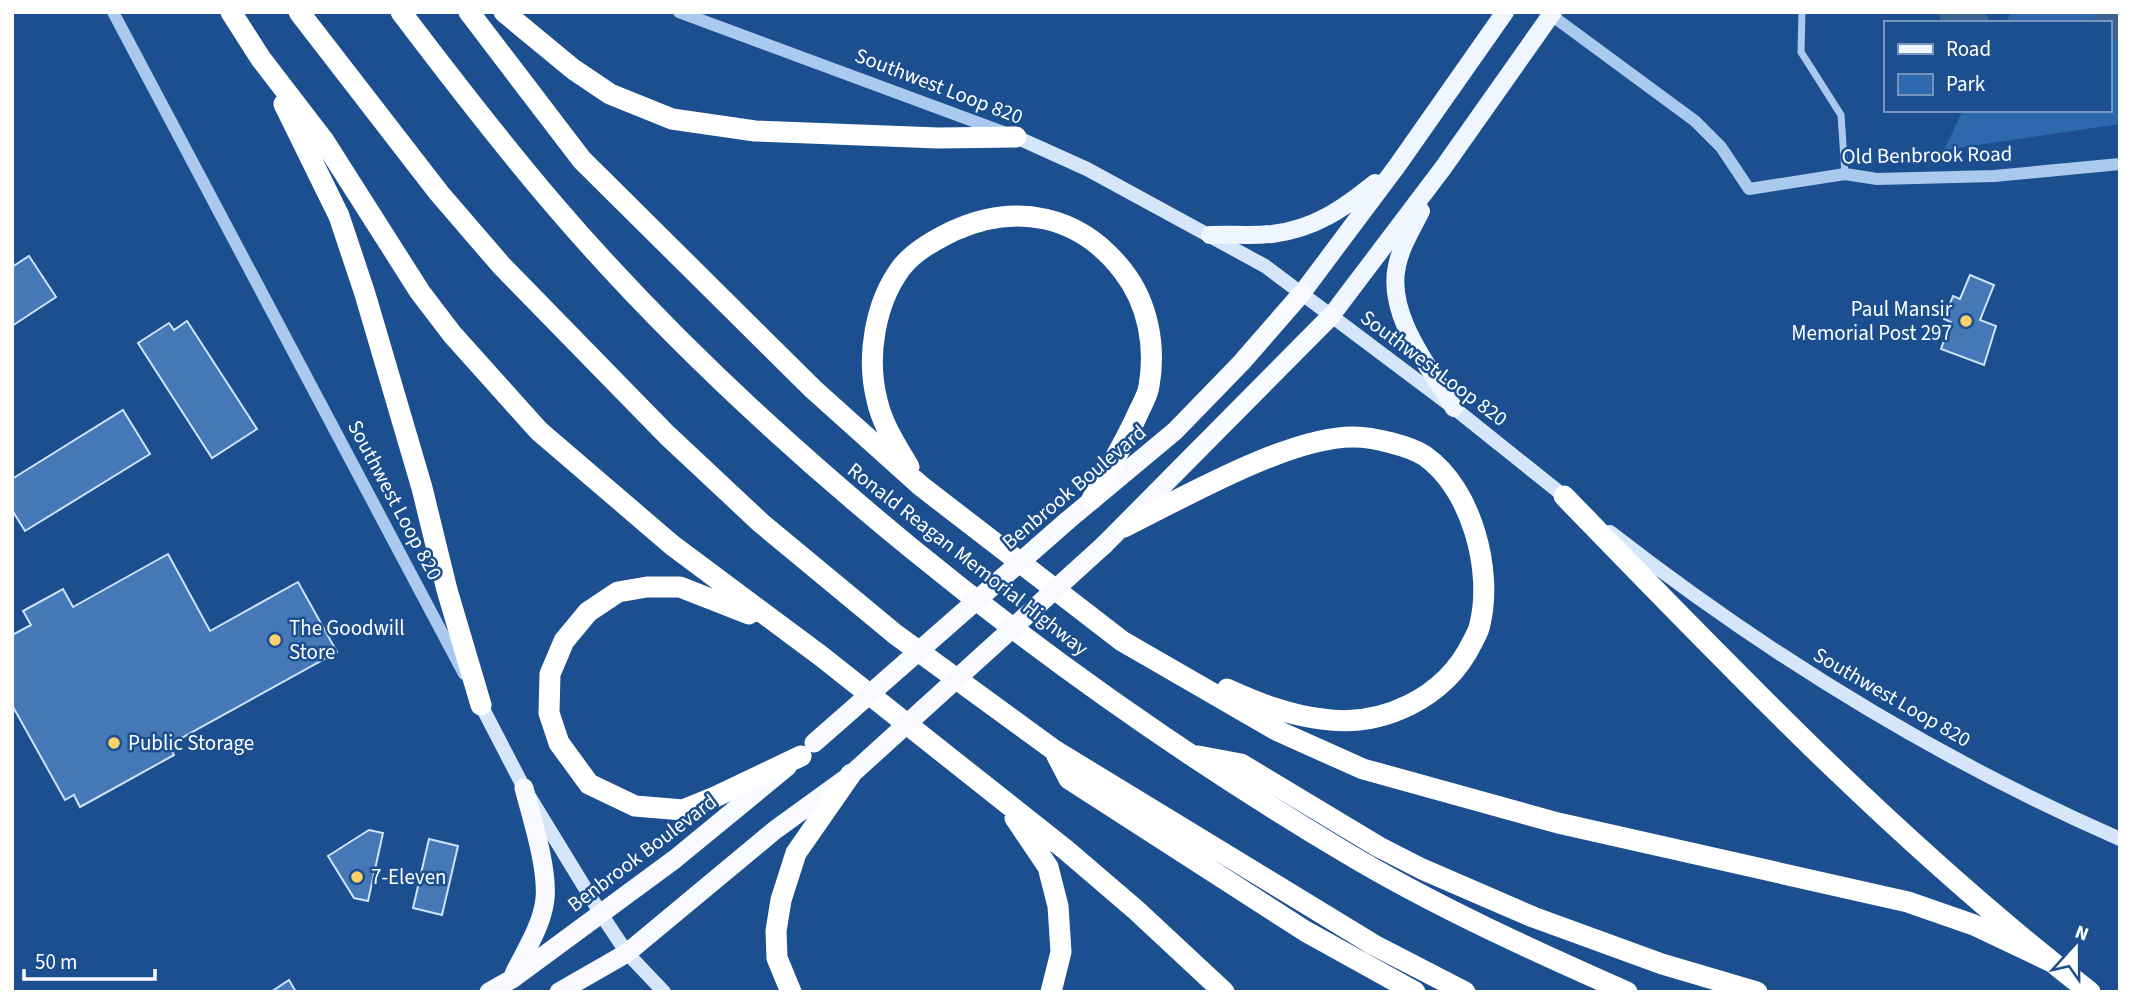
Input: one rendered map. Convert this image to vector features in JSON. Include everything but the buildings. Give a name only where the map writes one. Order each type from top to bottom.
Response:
[{"type":"highway","points":[[231,12],[261,59],[324,141],[420,292],[452,334],[538,432],[672,545],[821,656],[1066,850],[1136,910],[1224,992]]},
{"type":"highway","points":[[299,12],[439,193],[492,255],[667,435],[761,523],[895,635],[1054,750],[1374,945],[1465,992]]},
{"type":"highway","name":"Ronald Reagan Memorial Highway","points":[[401,12],[480,115],[556,207],[636,295],[780,437],[838,489],[961,588],[1067,670],[1188,754],[1362,862],[1463,915],[1626,992]]},
{"type":"highway","points":[[469,12],[582,160],[813,389],[921,486],[1122,641],[1150,659],[1278,731],[1363,769],[1558,823],[1908,902],[1973,925],[2052,962]]},
{"type":"highway","points":[[503,12],[573,69],[610,94],[672,119],[755,131],[938,138],[1016,137]]},
{"type":"highway","points":[[261,59],[339,216],[365,294],[422,488],[447,590],[481,705]]},
{"type":"highway","points":[[921,486],[887,430],[876,400],[873,372],[875,335],[882,304],[902,267],[931,242],[966,225],[1005,215],[1040,217],[1076,230],[1108,253],[1131,282],[1146,313],[1152,351],[1149,389],[1131,429],[1092,499]]},
{"type":"highway","name":"Benbrook Boulevard","points":[[489,992],[512,979],[685,851],[807,749],[1092,499],[1175,431],[1241,363],[1301,293]]},
{"type":"highway","points":[[559,992],[626,953],[775,830],[853,773],[1124,527],[1331,316]]},
{"type":"highway","points":[[1124,527],[1273,456],[1315,442],[1354,437],[1398,445],[1425,456],[1448,480],[1471,518],[1480,548],[1484,588],[1480,626],[1464,659],[1443,685],[1392,713],[1358,720],[1324,720],[1271,708],[1189,670],[1150,659]]},
{"type":"highway","points":[[1564,496],[1745,682],[1918,849],[2090,992]]},
{"type":"highway","points":[[771,621],[680,587],[647,587],[618,592],[588,612],[564,641],[550,674],[549,713],[559,743],[589,784],[635,806],[683,810],[715,797],[807,749]]},
{"type":"highway","points":[[1054,750],[1069,779],[1305,931],[1415,992]]},
{"type":"highway","points":[[1188,754],[1241,764],[1379,847],[1422,869],[1532,917],[1662,964],[1757,992]]},
{"type":"highway","points":[[791,992],[778,958],[776,931],[781,900],[796,853],[853,773]]},
{"type":"highway","points":[[512,979],[537,927],[545,899],[540,851],[524,788]]},
{"type":"highway","points":[[1006,805],[1048,867],[1058,906],[1061,952],[1051,992]]},
{"type":"main road","name":"Benbrook Boulevard","points":[[1301,293],[1396,166],[1505,12]]},
{"type":"main road","points":[[1331,316],[1443,168],[1550,13]]},
{"type":"main road","name":"Southwest Loop 820","points":[[1016,137],[1087,169],[1265,266],[1454,408],[1642,557],[1803,671],[1949,756],[2120,839]]},
{"type":"main road","points":[[1210,235],[1273,233],[1305,226],[1344,208],[1396,166]]},
{"type":"main road","points":[[1443,168],[1402,249],[1395,280],[1397,301],[1405,325],[1454,408]]},
{"type":"main road","name":"Southwest Loop 820","points":[[481,705],[524,788],[601,914],[626,953],[664,992]]},
{"type":"street","name":"Southwest Loop 820","points":[[113,12],[481,705]]},
{"type":"street","name":"Southwest Loop 820","points":[[679,12],[1016,137]]},
{"type":"street","points":[[1802,12],[1801,52],[1841,115],[1846,174]]},
{"type":"street","name":"Old Benbrook Road","points":[[1550,13],[1695,121],[1721,147],[1749,189],[1846,174],[1877,179],[1994,176],[2120,164]]},
{"type":"green space","points":[[2011,12],[2120,12],[2120,124],[1944,150],[1962,112],[2111,112],[2111,21],[2007,21]]},
{"type":"waterway","points":[[1955,12],[1970,21]]},
{"type":"waterway","points":[[2111,23],[2120,22]]},
{"type":"place","name":"Paul Mansir Memorial Post 297","points":[[1966,321]]},
{"type":"place","name":"The Goodwill Store","points":[[275,640]]},
{"type":"place","name":"Public Storage","points":[[114,743]]},
{"type":"place","name":"7-Eleven","points":[[357,877]]}]
